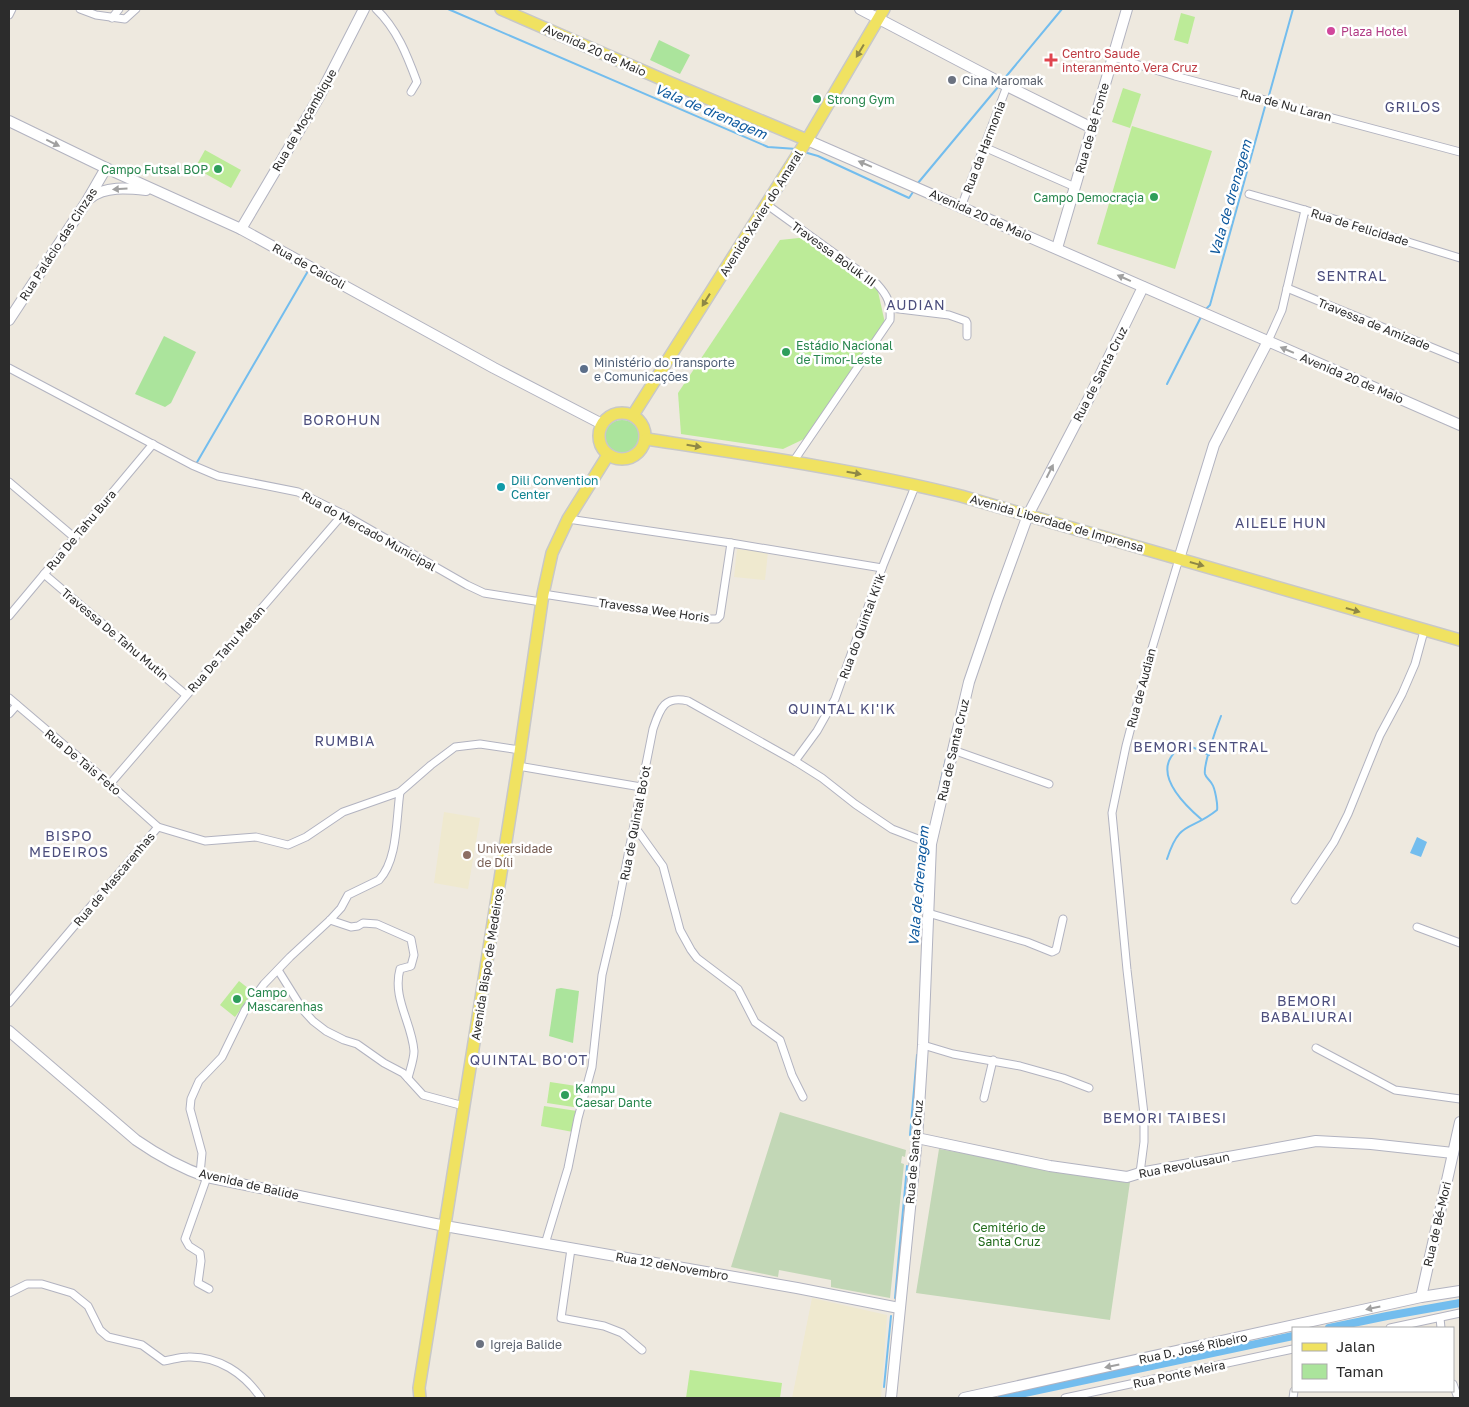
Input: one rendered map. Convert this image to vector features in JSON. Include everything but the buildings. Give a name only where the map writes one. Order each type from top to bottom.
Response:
[{"type":"main road","name":"Avenida 20 de Maio","points":[[501,9],[807,140]]},
{"type":"main road","name":"Avenida Xavier do Amaral","points":[[633,416],[807,140],[881,14]]},
{"type":"main road","points":[[619,413],[633,416],[643,425],[646,439],[644,446],[635,456],[622,460],[608,455],[600,444],[599,430],[602,424],[612,415],[619,413]]},
{"type":"main road","name":"Avenida Liberdade de Imprensa","points":[[646,439],[916,484],[1460,640]]},
{"type":"main road","name":"Avenida Bispo de Medeiros","points":[[420,1398],[418,1388],[518,766],[542,598],[552,553],[568,520],[608,455]]},
{"type":"street","points":[[9,15],[12,9]]},
{"type":"street","points":[[80,9],[96,15],[125,19],[136,9]]},
{"type":"street","points":[[112,18],[119,9]]},
{"type":"street","name":"Rua de Moçambique","points":[[241,228],[319,97],[364,9]]},
{"type":"street","points":[[376,9],[386,18],[404,47],[417,82],[411,92]]},
{"type":"street","points":[[860,9],[881,14],[1008,86],[1092,128]]},
{"type":"street","name":"Rua de Bé Fonte","points":[[1057,248],[1127,9]]},
{"type":"street","name":"Rua de Nu Laran","points":[[1113,58],[1460,152]]},
{"type":"street","name":"Rua da Harmonia","points":[[961,207],[1008,86]]},
{"type":"street","name":"Rua de Caicoli","points":[[9,121],[106,168],[241,228],[494,368],[602,424]]},
{"type":"street","name":"Avenida 20 de Maio","points":[[807,140],[914,185],[1460,425]]},
{"type":"street","points":[[984,147],[1075,187]]},
{"type":"street","name":"Rua Palácio das Cinzas","points":[[9,320],[87,201],[106,168]]},
{"type":"street","points":[[87,201],[99,191],[134,188],[156,191]]},
{"type":"street","points":[[1249,194],[1305,210]]},
{"type":"street","name":"Travessa Boluk III","points":[[766,204],[877,284],[887,294],[891,308]]},
{"type":"street","name":"Rua de Felicidade","points":[[1268,341],[1282,310],[1305,210],[1460,258]]},
{"type":"street","name":"Rua de Santa Cruz","points":[[891,1398],[917,1138],[928,913],[928,843],[969,682],[1028,515],[1090,396],[1143,287]]},
{"type":"street","name":"Travessa de Amizade","points":[[1287,288],[1460,359]]},
{"type":"street","points":[[793,462],[890,320],[891,308],[949,315],[966,321],[968,323],[967,336]]},
{"type":"street","name":"Rua de Audian","points":[[1140,1173],[1144,1142],[1144,1114],[1127,970],[1112,813],[1126,746],[1150,655],[1214,445],[1268,341]]},
{"type":"street","name":"Rua do Mercado Municipal","points":[[9,368],[192,465],[218,476],[298,492],[343,514],[484,593],[542,598]]},
{"type":"street","name":"Rua De Tahu Bura","points":[[9,616],[153,444]]},
{"type":"street","points":[[9,482],[75,538]]},
{"type":"street","name":"Rua do Quintal Ki'ik","points":[[795,761],[817,731],[835,699],[882,568],[916,484]]},
{"type":"street","name":"Rua De Tahu Metan","points":[[110,784],[343,514]]},
{"type":"street","points":[[568,520],[731,543],[882,568]]},
{"type":"street","name":"Travessa Wee Horis","points":[[542,598],[717,619],[720,616],[731,543]]},
{"type":"street","name":"Travessa De Tahu Mutin","points":[[44,574],[186,695]]},
{"type":"street","points":[[1295,900],[1334,842],[1348,814],[1380,735],[1402,694],[1415,664],[1424,631]]},
{"type":"street","name":"Rua De Tais Feto","points":[[9,698],[158,827]]},
{"type":"street","name":"Rua de Quintal Bo'ot","points":[[545,1244],[568,1168],[578,1118],[592,1067],[602,975],[616,916],[653,729],[661,708],[671,700],[688,701],[795,761],[822,778],[855,804],[892,829],[928,843]]},
{"type":"street","points":[[9,714],[17,705]]},
{"type":"street","name":"Rua de Mascarenhas","points":[[9,1003],[158,827],[205,841],[256,837],[288,844],[306,837],[343,812],[400,792],[455,747],[480,744],[520,750]]},
{"type":"street","points":[[953,750],[1050,784]]},
{"type":"street","points":[[518,766],[641,786]]},
{"type":"street","points":[[209,1289],[198,1283],[201,1262],[200,1252],[189,1246],[185,1239],[204,1176],[202,1153],[190,1109],[190,1099],[199,1081],[222,1057],[244,1010],[256,994],[330,920],[341,908],[348,895],[380,880],[392,856],[400,792]]},
{"type":"street","points":[[634,827],[663,866],[680,930],[691,950],[697,958],[738,989],[755,1022],[780,1040],[792,1075],[803,1097]]},
{"type":"street","points":[[928,913],[1019,939],[1052,952],[1056,950],[1063,919]]},
{"type":"street","points":[[330,920],[351,927],[364,923],[377,924],[411,939],[414,955],[411,966],[400,969],[398,977],[400,1001],[414,1052],[408,1078]]},
{"type":"street","points":[[1417,926],[1460,943]]},
{"type":"street","points":[[278,970],[303,1010],[313,1021],[335,1035],[357,1044],[384,1063],[403,1073],[423,1095],[460,1105]]},
{"type":"street","name":"Avenida de Balide","points":[[9,1031],[136,1140],[174,1164],[204,1176],[445,1226]]},
{"type":"street","points":[[923,1045],[953,1054],[1020,1066],[1063,1078],[1089,1088]]},
{"type":"street","points":[[1316,1048],[1395,1090],[1460,1098]]},
{"type":"street","points":[[984,1098],[993,1060]]},
{"type":"street","name":"Rua de Bé-Mori","points":[[1421,1297],[1460,1122]]},
{"type":"street","name":"Rua Revolusaun","points":[[917,1138],[1050,1166],[1127,1177],[1316,1141],[1371,1144],[1454,1153]]},
{"type":"street","name":"Rua 12 deNovembro","points":[[445,1226],[797,1288],[899,1308]]},
{"type":"street","points":[[571,1249],[561,1318],[604,1326],[622,1333],[642,1350]]},
{"type":"street","points":[[9,1293],[27,1284],[42,1284],[72,1294],[88,1306],[100,1330],[108,1337],[142,1345],[164,1361],[190,1356],[223,1364],[243,1377],[261,1398]]},
{"type":"street","name":"Rua D. José Ribeiro","points":[[964,1398],[1421,1297],[1460,1291]]},
{"type":"street","points":[[1395,1327],[1460,1314]]},
{"type":"street","points":[[1440,1318],[1441,1327]]},
{"type":"street","name":"Rua Ponte Meira","points":[[1065,1398],[1292,1349]]},
{"type":"shaded area","points":[[737,549],[768,552],[765,580],[734,577]]},
{"type":"shaded area","points":[[444,812],[480,818],[468,889],[434,883]]},
{"type":"shaded area","points":[[812,1298],[887,1315],[881,1398],[792,1398]]},
{"type":"green space","points":[[1181,13],[1195,17],[1188,44],[1174,40]]},
{"type":"green space","points":[[659,40],[690,55],[680,74],[650,60]]},
{"type":"green space","points":[[1123,88],[1141,94],[1130,128],[1112,122]]},
{"type":"green space","name":"Campo Democraçia","points":[[1132,126],[1212,151],[1175,269],[1097,244]]},
{"type":"green space","name":"Campo Futsal BOP","points":[[205,150],[241,170],[231,188],[195,168]]},
{"type":"green space","name":"Estádio Nacional de Timor-Leste","points":[[808,237],[877,287],[885,323],[829,407],[804,439],[783,449],[681,434],[678,393],[780,240]]},
{"type":"green space","points":[[164,336],[196,352],[171,403],[165,407],[135,394]]},
{"type":"green space","points":[[622,420],[629,421],[635,425],[639,431],[639,445],[635,451],[629,455],[622,456],[615,455],[609,451],[605,445],[604,438],[605,431],[609,425],[615,421]]},
{"type":"green space","name":"Campo Mascarenhas","points":[[239,981],[253,992],[235,1017],[220,1005]]},
{"type":"green space","points":[[556,989],[579,991],[573,1043],[549,1036]]},
{"type":"green space","name":"Kampu Caesar Dante","points":[[550,1082],[583,1087],[580,1108],[547,1103]]},
{"type":"green space","points":[[544,1106],[577,1111],[573,1132],[541,1126]]},
{"type":"green space","points":[[780,1112],[906,1150],[905,1157],[902,1156],[901,1163],[904,1164],[890,1298],[831,1287],[831,1280],[779,1270],[778,1277],[731,1267]]},
{"type":"green space","name":"Cemitério de Santa Cruz","points":[[939,1149],[1130,1182],[1110,1320],[916,1293]]},
{"type":"green space","points":[[690,1370],[782,1383],[780,1398],[686,1398]]},
{"type":"water","points":[[1417,837],[1427,842],[1421,857],[1410,853]]},
{"type":"waterway","name":"Vala de drenagem","points":[[448,9],[768,147],[797,149]]},
{"type":"waterway","name":"Vala de drenagem","points":[[1004,79],[1062,9]]},
{"type":"waterway","name":"Vala de drenagem","points":[[1268,99],[1293,9]]},
{"type":"waterway","name":"Vala de drenagem","points":[[918,183],[998,87]]},
{"type":"waterway","name":"Vala de drenagem","points":[[1206,309],[1210,305],[1266,103]]},
{"type":"waterway","name":"Vala de drenagem","points":[[804,152],[818,156],[909,198],[913,192]]},
{"type":"waterway","points":[[196,464],[308,271]]},
{"type":"waterway","name":"Vala de drenagem","points":[[1167,384],[1202,315]]},
{"type":"waterway","points":[[1167,859],[1176,838],[1181,832],[1217,810],[1214,789],[1206,775],[1205,769],[1221,716]]},
{"type":"waterway","points":[[1201,819],[1181,799],[1170,783],[1168,765],[1174,753],[1184,746],[1192,747],[1209,755]]},
{"type":"waterway","name":"Vala de drenagem","points":[[940,784],[947,755]]},
{"type":"waterway","name":"Vala de drenagem","points":[[910,1135],[917,1055]]},
{"type":"waterway","name":"Vala de drenagem","points":[[895,1298],[907,1166]]},
{"type":"waterway","points":[[1334,1327],[1460,1303]]},
{"type":"waterway","name":"Vala de drenagem","points":[[884,1387],[891,1316]]},
{"type":"waterway","points":[[1002,1398],[1292,1336]]},
{"type":"place","name":"Plaza Hotel","points":[[1331,31]]},
{"type":"place","name":"Centro Saude interanmento Vera Cruz","points":[[1051,60]]},
{"type":"place","name":"Cina Maromak","points":[[952,80]]},
{"type":"place","name":"Strong Gym","points":[[817,99]]},
{"type":"place","name":"Campo Futsal BOP","points":[[218,169]]},
{"type":"place","name":"Campo Democraçia","points":[[1154,197]]},
{"type":"place","name":"Estádio Nacional de Timor-Leste","points":[[786,352]]},
{"type":"place","name":"Ministério do Transporte e Comunicações","points":[[584,369]]},
{"type":"place","name":"Dili Convention Center","points":[[501,487]]},
{"type":"place","name":"Universidade de Díli","points":[[467,855]]},
{"type":"place","name":"Campo Mascarenhas","points":[[237,999]]},
{"type":"place","name":"Kampu Caesar Dante","points":[[565,1095]]},
{"type":"place","name":"Igreja Balide","points":[[480,1344]]},
{"type":"district","name":"GRILOS","points":[[1413,106]]},
{"type":"district","name":"SENTRAL","points":[[1352,275]]},
{"type":"district","name":"AUDIAN","points":[[916,304]]},
{"type":"district","name":"BOROHUN","points":[[342,419]]},
{"type":"district","name":"AILELE HUN","points":[[1281,522]]},
{"type":"district","name":"QUINTAL KI'IK","points":[[842,708]]},
{"type":"district","name":"RUMBIA","points":[[345,740]]},
{"type":"district","name":"BEMORI SENTRAL","points":[[1201,746]]},
{"type":"district","name":"BISPO MEDEIROS","points":[[69,844]]},
{"type":"district","name":"BEMORI BABALIURAI","points":[[1307,1008]]},
{"type":"district","name":"QUINTAL BO'OT","points":[[529,1059]]},
{"type":"district","name":"BEMORI TAIBESI","points":[[1165,1117]]}]
